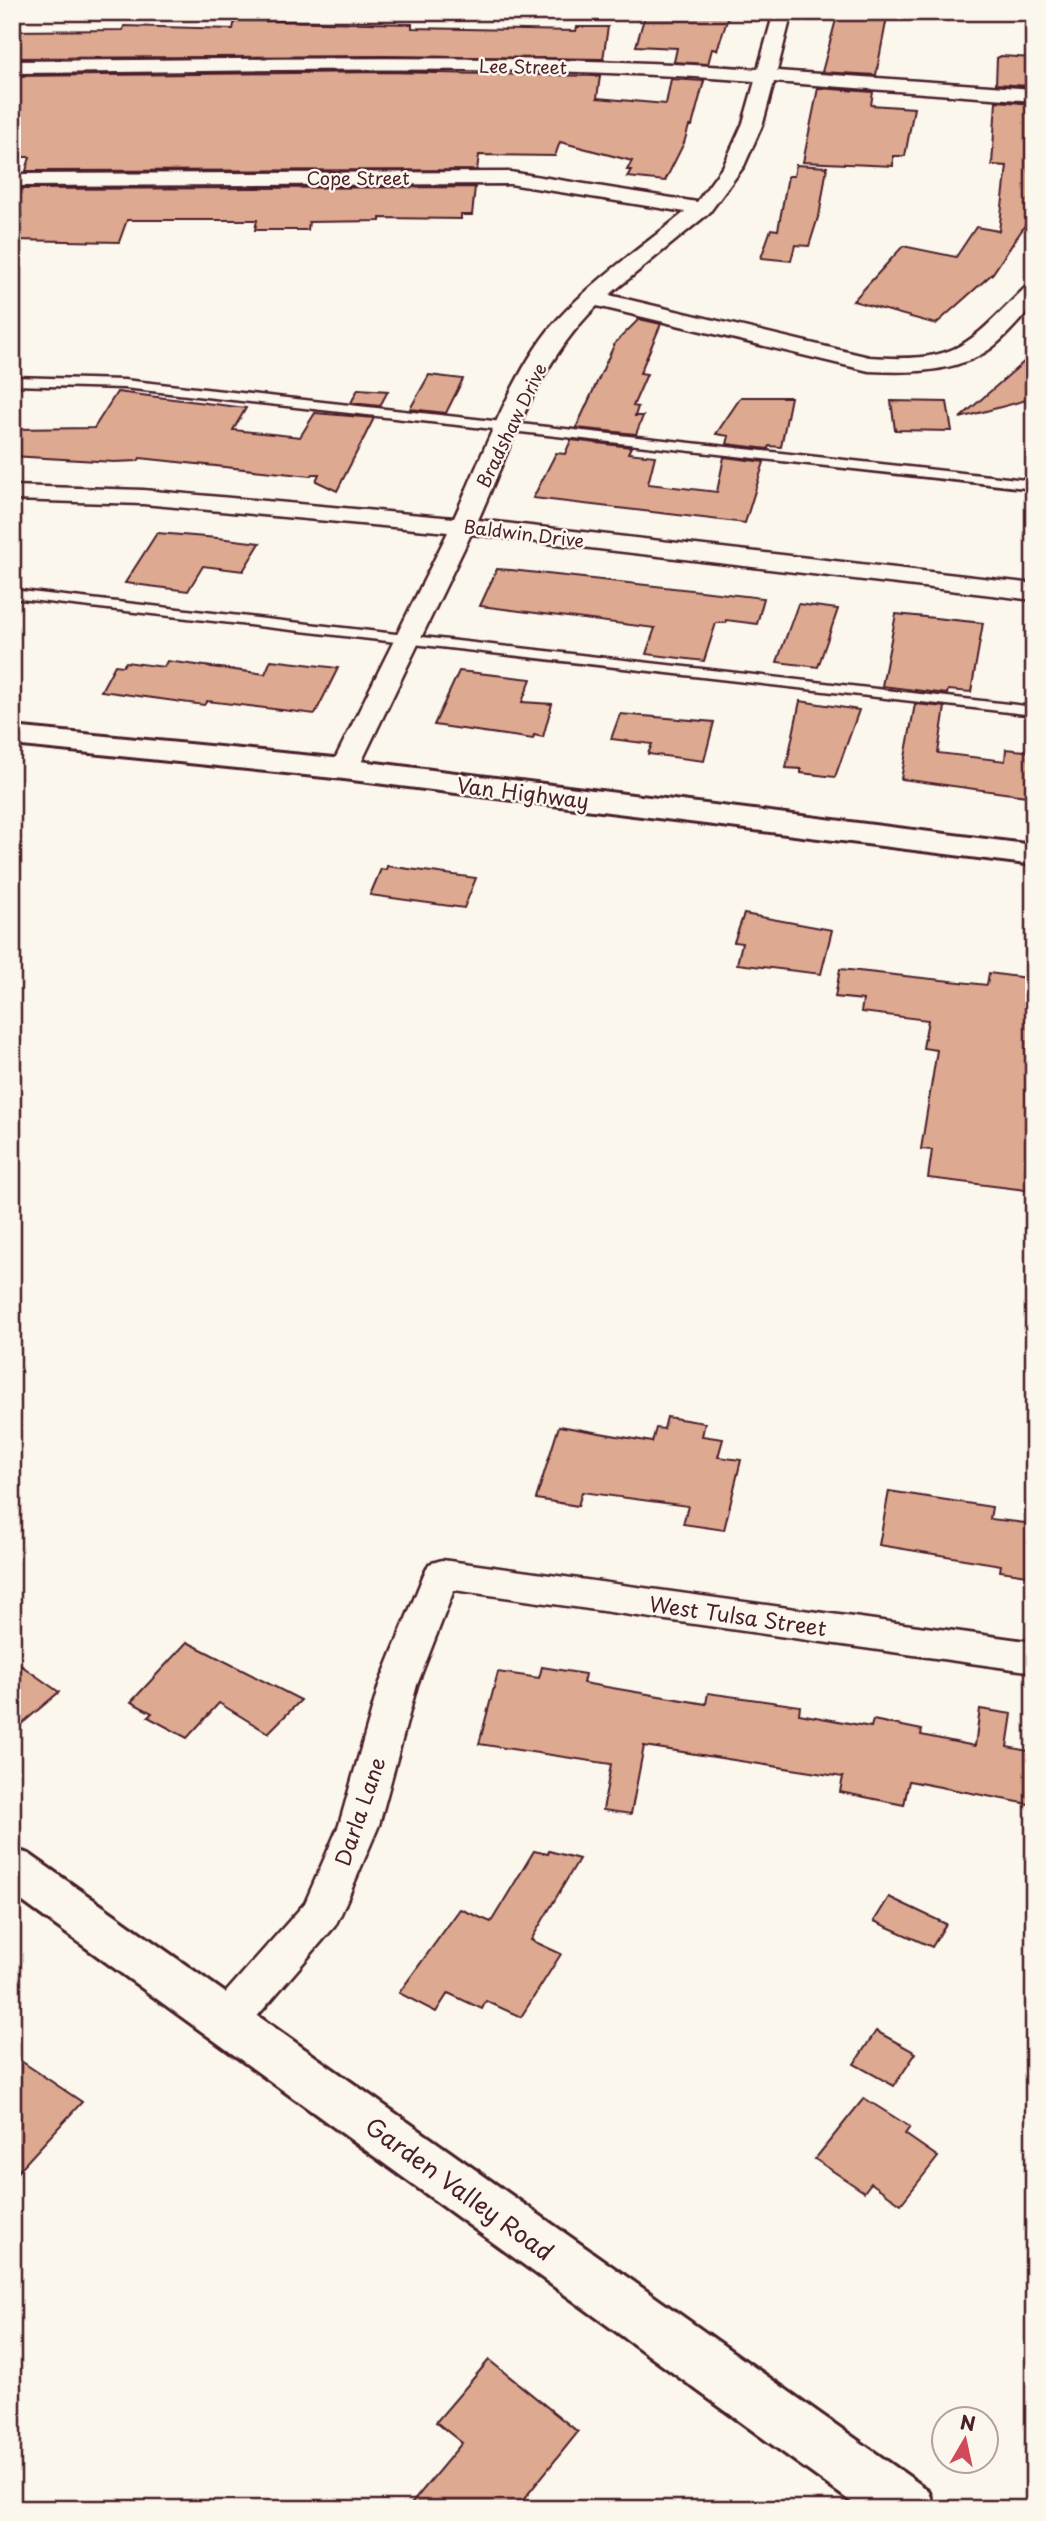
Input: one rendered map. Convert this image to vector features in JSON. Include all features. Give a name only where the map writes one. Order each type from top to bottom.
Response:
[{"type":"main road","name":"Van Highway","points":[[12,736],[344,769],[1034,855]]},
{"type":"main road","name":"Garden Valley Road","points":[[12,1868],[908,2509]]},
{"type":"street","name":"Bradshaw Drive","points":[[344,769],[463,526],[532,373],[564,325],[592,298],[702,209],[734,166],[753,122],[783,12]]},
{"type":"street","name":"Lee Street","points":[[12,67],[558,66],[767,75],[1034,95]]},
{"type":"street","name":"Cope Street","points":[[12,180],[510,177],[702,209]]},
{"type":"street","points":[[592,298],[869,364],[894,366],[931,365],[977,348],[1034,292]]},
{"type":"street","name":"Baldwin Drive","points":[[12,493],[143,497],[463,526],[1034,593]]},
{"type":"street","name":"West Tulsa Street","points":[[442,1574],[1034,1657]]},
{"type":"street","name":"Darla Lane","points":[[227,2021],[321,1914],[359,1825],[398,1685],[442,1574]]},
{"type":"lane","points":[[12,382],[124,384],[1034,485]]},
{"type":"lane","points":[[12,594],[1034,711]]},
{"type":"building","points":[[694,12],[730,12],[717,50],[712,49],[708,64],[674,62],[677,48],[636,46],[645,15],[692,18]]},
{"type":"building","points":[[838,12],[888,12],[876,75],[822,72]]},
{"type":"building","points":[[235,20],[412,24],[412,28],[576,31],[577,27],[608,27],[603,59],[385,56],[12,58],[12,31],[123,30],[124,26],[233,29]]},
{"type":"building","points":[[997,58],[1033,58],[1030,86],[996,84]]},
{"type":"building","points":[[383,72],[600,76],[597,98],[666,104],[671,79],[704,81],[692,126],[689,126],[684,143],[665,181],[627,177],[632,161],[560,142],[555,156],[479,155],[477,170],[26,171],[30,157],[12,157],[12,76]]},
{"type":"building","points":[[818,88],[873,92],[871,105],[914,108],[905,156],[893,156],[893,166],[803,162]]},
{"type":"building","points":[[996,101],[1034,104],[1034,212],[993,273],[936,324],[853,301],[903,246],[956,257],[976,227],[999,231],[1007,166],[992,165]]},
{"type":"building","points":[[796,165],[827,167],[820,211],[809,246],[795,245],[791,261],[761,258],[771,229],[778,230],[788,176],[794,176]]},
{"type":"building","points":[[475,187],[472,215],[461,215],[461,219],[380,218],[380,221],[309,222],[308,230],[255,230],[257,220],[127,220],[119,242],[13,240],[21,216],[14,216],[22,189]]},
{"type":"building","points":[[639,319],[661,324],[640,373],[647,374],[633,406],[638,407],[635,416],[643,416],[636,434],[576,428],[615,343]]},
{"type":"building","points":[[1034,353],[1034,398],[960,418]]},
{"type":"building","points":[[429,375],[463,379],[446,413],[410,409]]},
{"type":"building","points":[[358,389],[388,391],[380,406],[351,403]]},
{"type":"building","points":[[117,392],[246,408],[233,430],[300,437],[315,413],[374,418],[337,491],[316,481],[319,474],[310,476],[140,458],[138,461],[114,462],[12,456],[12,429],[94,428]]},
{"type":"building","points":[[741,397],[791,397],[781,447],[769,446],[768,449],[727,444],[729,436],[716,434]]},
{"type":"building","points":[[891,401],[947,402],[952,431],[895,430]]},
{"type":"building","points":[[571,440],[631,447],[628,453],[655,456],[648,484],[717,492],[724,457],[764,462],[745,523],[533,498],[556,453],[565,454]]},
{"type":"building","points":[[157,533],[260,543],[243,571],[203,566],[188,591],[125,583]]},
{"type":"building","points":[[497,569],[764,598],[757,624],[726,620],[725,623],[716,623],[704,661],[646,654],[655,628],[480,606]]},
{"type":"building","points":[[798,604],[838,609],[818,667],[777,662]]},
{"type":"building","points":[[896,614],[983,623],[971,692],[948,690],[947,694],[882,686]]},
{"type":"building","points":[[271,660],[338,668],[315,714],[207,701],[204,705],[101,691],[115,665],[123,666],[126,662],[164,667],[167,661],[265,674]]},
{"type":"building","points":[[459,671],[531,679],[522,702],[552,704],[543,737],[534,735],[533,739],[434,725]]},
{"type":"building","points":[[800,701],[859,710],[835,777],[801,773],[801,769],[786,768]]},
{"type":"building","points":[[915,704],[945,707],[938,753],[1005,761],[1006,749],[1034,752],[1034,797],[901,779]]},
{"type":"building","points":[[620,714],[714,722],[704,761],[648,754],[652,744],[611,739]]},
{"type":"building","points":[[387,866],[476,878],[464,908],[370,895],[381,869],[386,870]]},
{"type":"building","points":[[744,914],[832,930],[821,974],[737,964],[742,943],[734,942]]},
{"type":"building","points":[[840,969],[987,985],[989,973],[1034,979],[1034,1191],[928,1178],[932,1150],[921,1149],[937,1050],[923,1048],[928,1020],[861,1012],[863,1000],[835,997]]},
{"type":"building","points":[[667,1417],[705,1423],[702,1436],[723,1439],[718,1457],[741,1460],[724,1530],[683,1524],[688,1506],[582,1492],[578,1506],[536,1499],[559,1426],[652,1442],[656,1428],[664,1429]]},
{"type":"building","points":[[889,1491],[992,1507],[990,1519],[1034,1524],[1034,1576],[1000,1571],[1001,1565],[879,1545]]},
{"type":"building","points":[[187,1642],[301,1700],[268,1733],[219,1703],[187,1738],[148,1717],[152,1713],[131,1702]]},
{"type":"building","points":[[12,1659],[59,1692],[12,1732]]},
{"type":"building","points":[[542,1667],[585,1674],[583,1683],[706,1704],[708,1693],[800,1706],[799,1714],[871,1727],[873,1720],[922,1730],[921,1735],[975,1746],[980,1709],[1012,1714],[1007,1747],[1034,1752],[1034,1805],[909,1781],[904,1805],[840,1792],[843,1777],[644,1746],[631,1814],[603,1810],[611,1764],[479,1744],[498,1672],[539,1678]]},
{"type":"building","points":[[534,1851],[548,1854],[549,1851],[579,1859],[531,1940],[561,1954],[521,2017],[486,2001],[482,2009],[448,1993],[436,2012],[399,1993],[460,1909],[491,1922]]},
{"type":"building","points":[[889,1897],[946,1924],[932,1947],[874,1921]]},
{"type":"building","points":[[876,2031],[916,2053],[894,2086],[854,2064]]},
{"type":"building","points":[[12,2055],[82,2102],[12,2178]]},
{"type":"building","points":[[864,2098],[910,2127],[905,2134],[938,2157],[901,2204],[871,2183],[864,2192],[815,2159]]},
{"type":"building","points":[[489,2360],[578,2432],[516,2509],[407,2509],[462,2443],[436,2422]]}]
